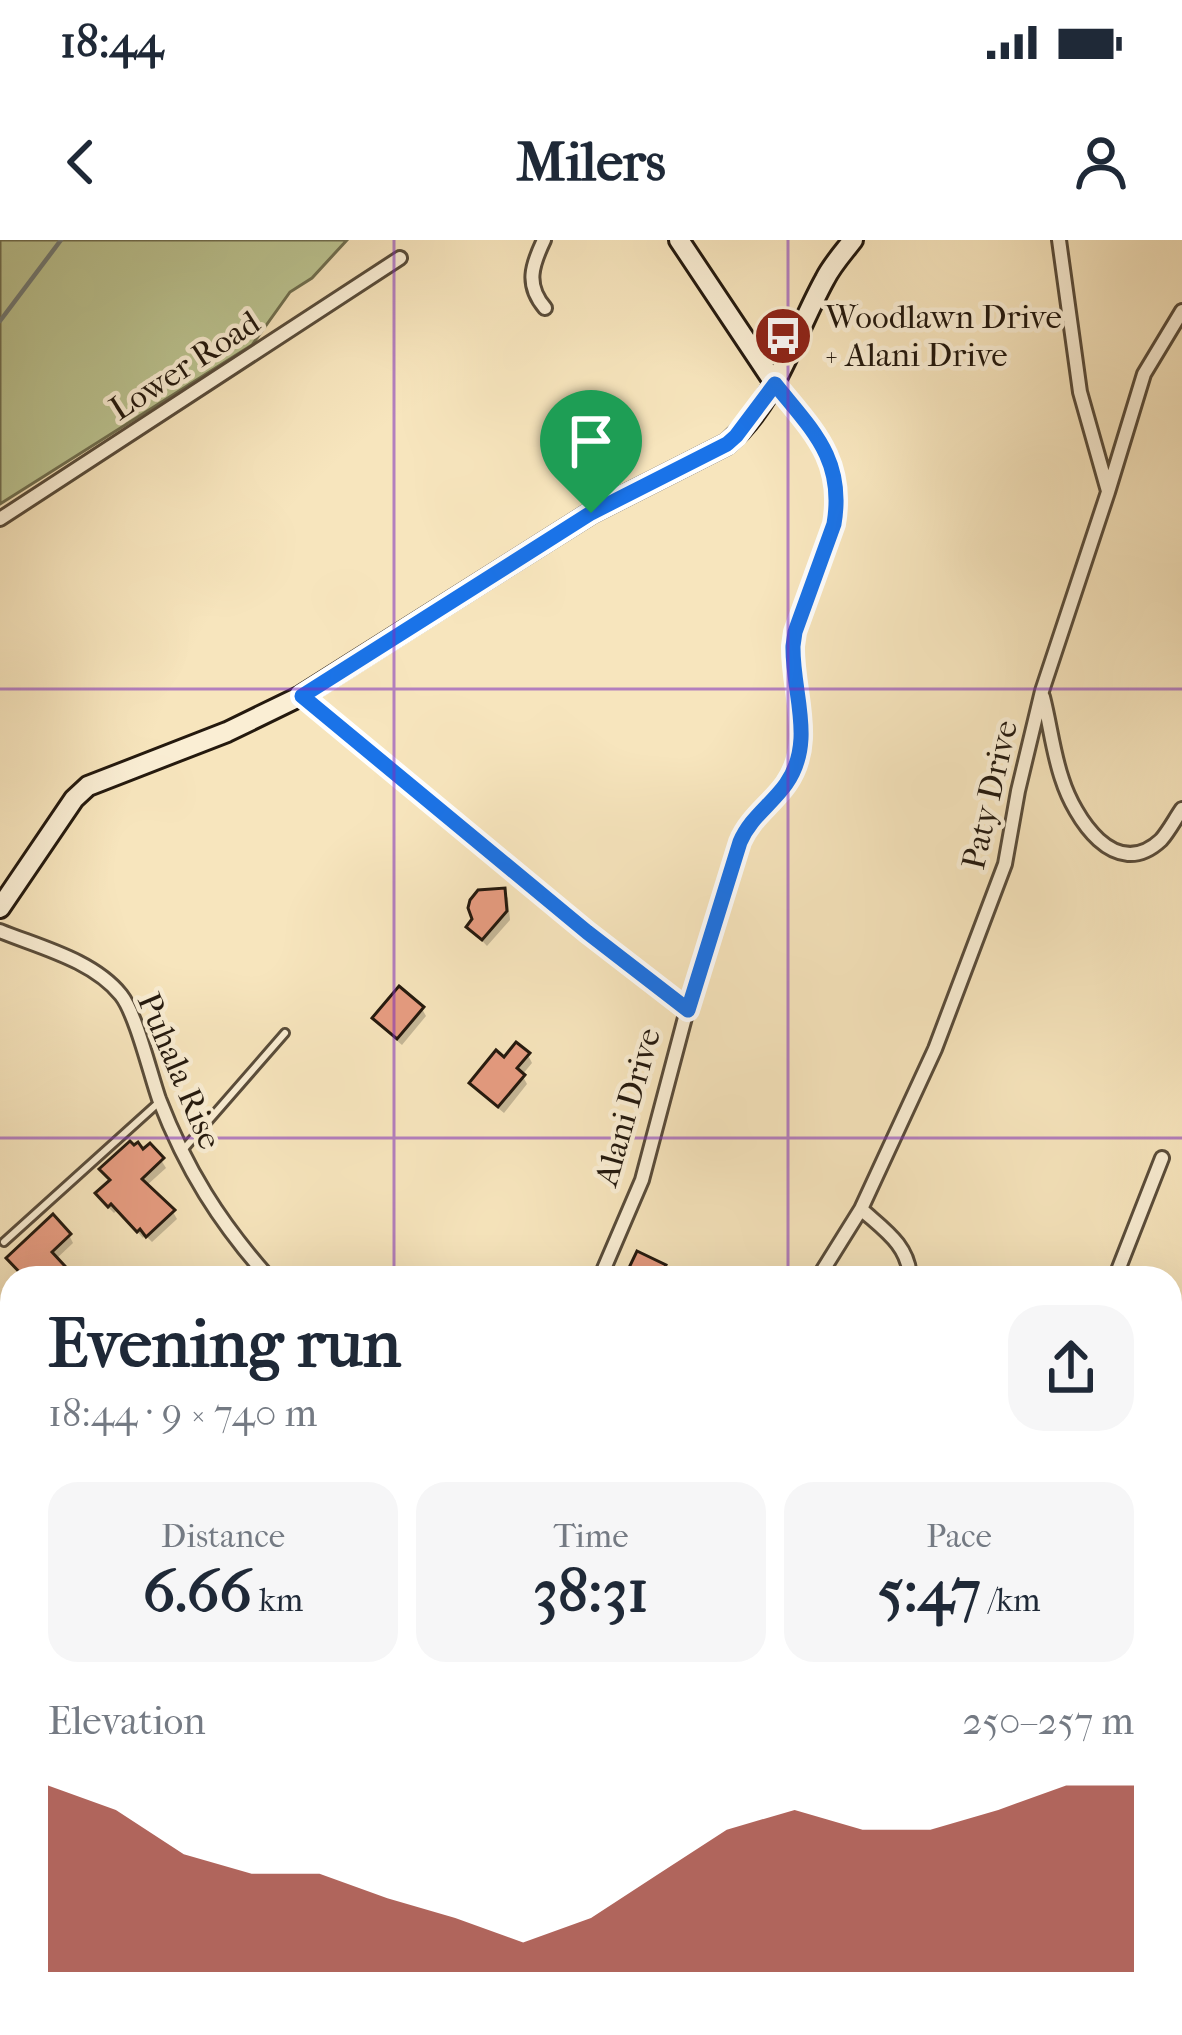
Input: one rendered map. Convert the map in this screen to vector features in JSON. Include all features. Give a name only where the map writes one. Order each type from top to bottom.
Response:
[{"type":"street","points":[[544,240],[531,279],[544,308]]},
{"type":"street","name":"Alani Drive","points":[[605,1266],[642,1180],[740,842],[751,822],[788,782],[798,759],[802,735],[795,632],[836,508],[835,476],[824,445],[775,384],[679,240]]},
{"type":"street","points":[[0,908],[80,791],[302,696],[591,513],[727,444],[775,384],[827,274],[853,240]]},
{"type":"street","points":[[1059,240],[1080,392],[1108,492]]},
{"type":"street","name":"Lower Road","points":[[0,519],[400,258]]},
{"type":"street","name":"Paty Drive","points":[[825,1266],[861,1209],[935,1049],[1005,864],[1042,692],[1144,374],[1182,311]]},
{"type":"street","points":[[1042,692],[1060,776],[1071,803],[1100,843],[1127,853],[1148,848],[1165,836],[1182,809]]},
{"type":"street","points":[[302,696],[688,1010]]},
{"type":"street","name":"Puhala Rise","points":[[0,931],[75,960],[120,994],[160,1102],[205,1196],[258,1266]]},
{"type":"street","points":[[1120,1266],[1162,1158]]},
{"type":"street","points":[[861,1209],[899,1244],[909,1266]]},
{"type":"lane","points":[[182,1150],[285,1033]]},
{"type":"lane","points":[[4,1242],[160,1102]]},
{"type":"green space","points":[[0,240],[347,240],[312,278],[290,292],[252,345],[0,504]]},
{"type":"building","points":[[505,888],[507,911],[482,940],[466,927],[472,919],[470,900],[478,890]]},
{"type":"building","points":[[399,986],[424,1007],[397,1039],[372,1018]]},
{"type":"building","points":[[516,1042],[530,1053],[517,1068],[525,1075],[498,1107],[469,1083],[496,1050],[504,1057]]},
{"type":"building","points":[[130,1141],[143,1149],[150,1143],[164,1158],[142,1179],[175,1210],[146,1237],[95,1193],[110,1180],[99,1169]]},
{"type":"building","points":[[53,1214],[71,1234],[52,1252],[65,1266],[14,1266],[6,1258]]},
{"type":"building","points":[[637,1251],[666,1265],[666,1266],[630,1266]]},
{"type":"waterway","points":[[0,321],[61,240]]},
{"type":"place","name":"Woodlawn Drive + Alani Drive","points":[[783,336]]},
{"type":"route","points":[[775,384],[824,445],[835,476],[834,524],[793,646],[802,735],[798,759],[788,782],[744,832],[688,1010],[302,696],[591,513],[727,444],[775,384]]}]
